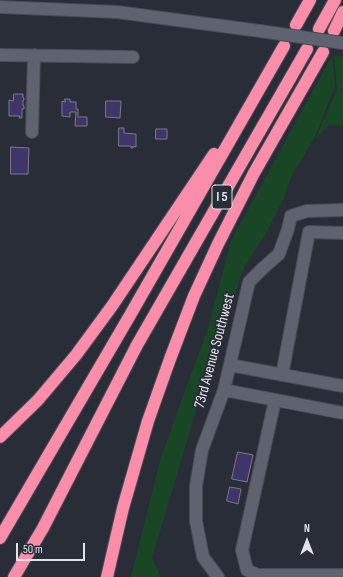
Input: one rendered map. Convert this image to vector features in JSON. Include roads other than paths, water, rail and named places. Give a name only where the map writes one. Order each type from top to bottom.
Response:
[{"type":"highway","points":[[296,25],[310,0]]},
{"type":"highway","points":[[319,29],[335,0]]},
{"type":"highway","points":[[334,31],[343,12]]},
{"type":"highway","name":"I 5","points":[[0,538],[284,46]]},
{"type":"highway","name":"I 5","points":[[14,577],[43,528],[137,345],[307,49]]},
{"type":"highway","points":[[106,577],[123,508],[148,421],[194,296],[218,244],[251,180],[323,52]]},
{"type":"highway","points":[[0,437],[43,394],[94,331],[273,65]]},
{"type":"street","points":[[0,8],[118,12],[343,43]]},
{"type":"street","points":[[0,55],[133,57]]},
{"type":"street","points":[[32,132],[34,55]]},
{"type":"street","name":"73rd Avenue Southwest","points":[[218,577],[203,557],[196,520],[196,486],[202,450],[224,390],[249,282],[279,254],[291,216],[307,211],[343,210]]},
{"type":"street","points":[[282,374],[309,232],[343,233]]},
{"type":"street","points":[[230,365],[343,386]]},
{"type":"street","points":[[224,390],[343,413]]},
{"type":"street","points":[[275,400],[242,550],[247,570],[258,575],[343,576]]}]
